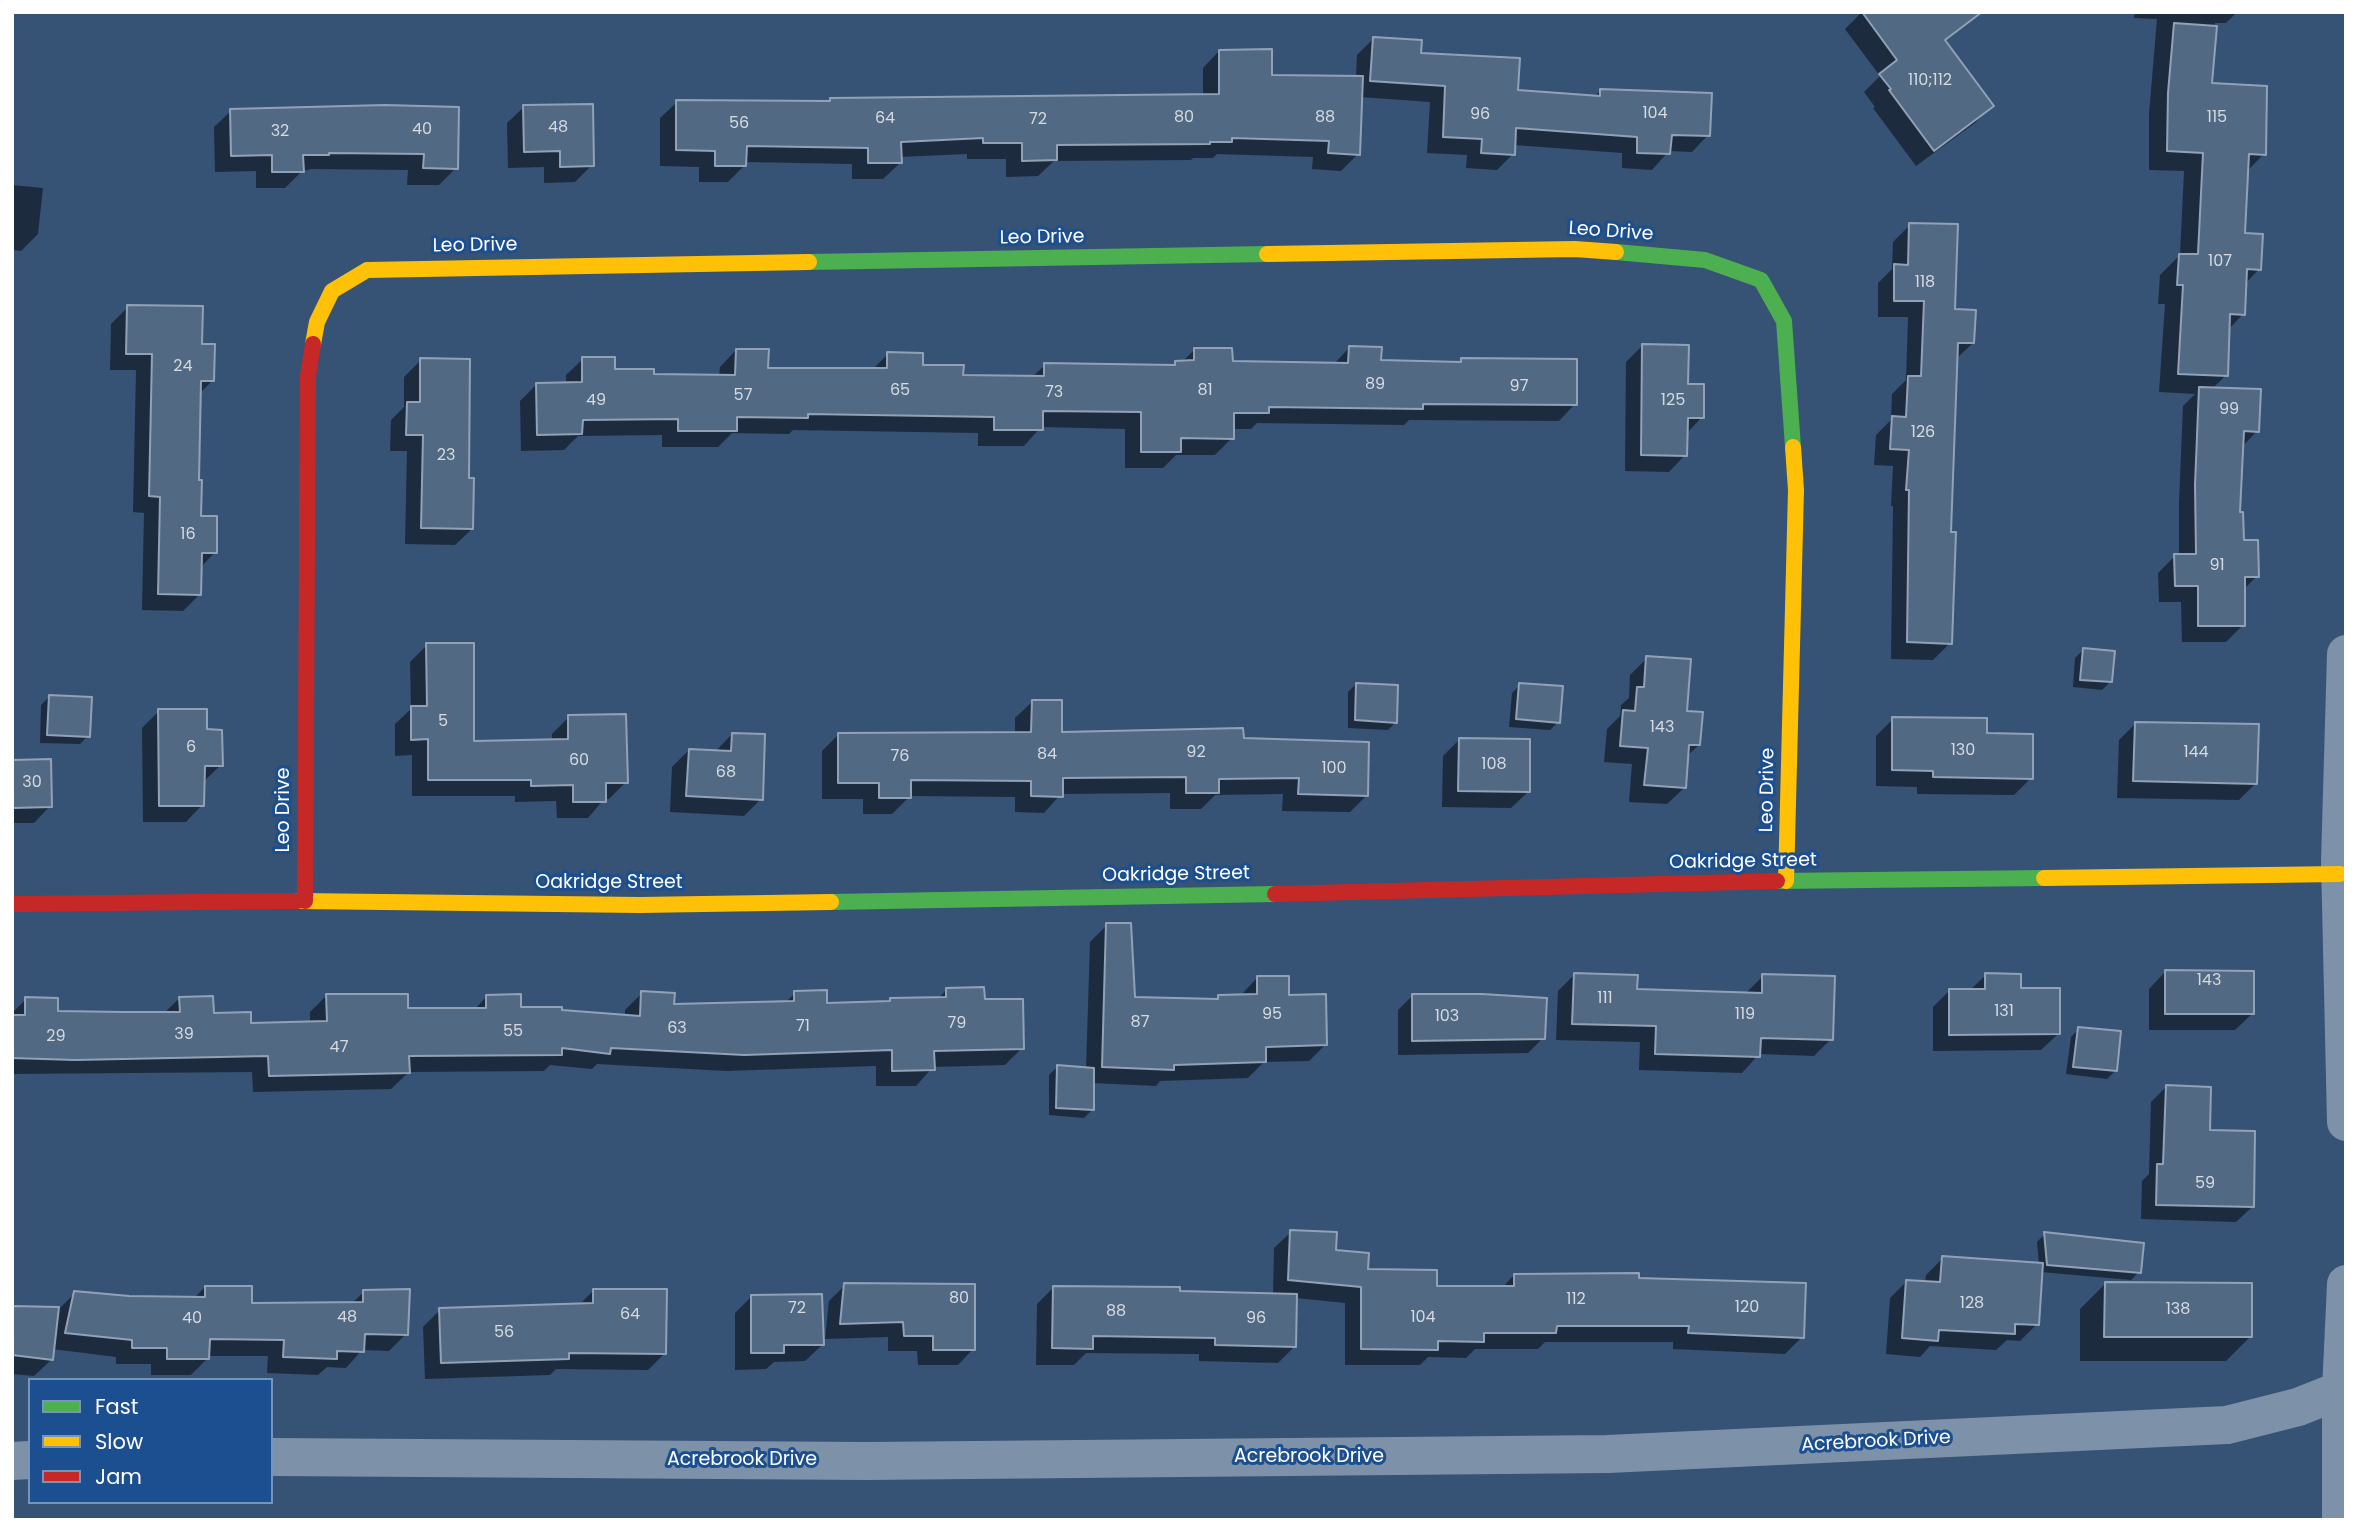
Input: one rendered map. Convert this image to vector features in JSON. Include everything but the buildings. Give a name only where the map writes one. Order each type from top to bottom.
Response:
[{"type":"street","name":"Leo Drive","points":[[304,901],[308,376],[317,322],[332,291],[367,270],[1575,249],[1705,260],[1761,280],[1784,321],[1796,490],[1786,881]]},
{"type":"street","points":[[2346,654],[2340,874],[2346,1122]]},
{"type":"street","name":"Oakridge Street","points":[[12,904],[304,901],[640,905],[1362,893],[1786,881],[2340,874]]},
{"type":"street","points":[[2341,1520],[2346,1284]]},
{"type":"street","name":"Acrebrook Drive","points":[[273,1457],[867,1461],[1608,1454],[2227,1425],[2298,1407],[2343,1389]]},
{"type":"traffic: fast","points":[[1616,252],[1705,260],[1761,280],[1784,321],[1793,447]]},
{"type":"traffic: fast","points":[[809,262],[1267,254]]},
{"type":"traffic: fast","points":[[1777,881],[2044,878]]},
{"type":"traffic: fast","points":[[831,902],[1275,894]]},
{"type":"traffic: slow","points":[[1267,254],[1575,249],[1616,252]]},
{"type":"traffic: slow","points":[[313,344],[317,322],[332,291],[367,270],[809,262]]},
{"type":"traffic: slow","points":[[1786,881],[1796,490],[1793,447]]},
{"type":"traffic: slow","points":[[2044,878],[2340,874]]},
{"type":"traffic: slow","points":[[298,901],[640,905],[831,902]]},
{"type":"traffic: jam","points":[[305,901],[308,376],[313,344]]},
{"type":"traffic: jam","points":[[1275,894],[1777,881]]},
{"type":"traffic: jam","points":[[12,904],[298,901]]}]
